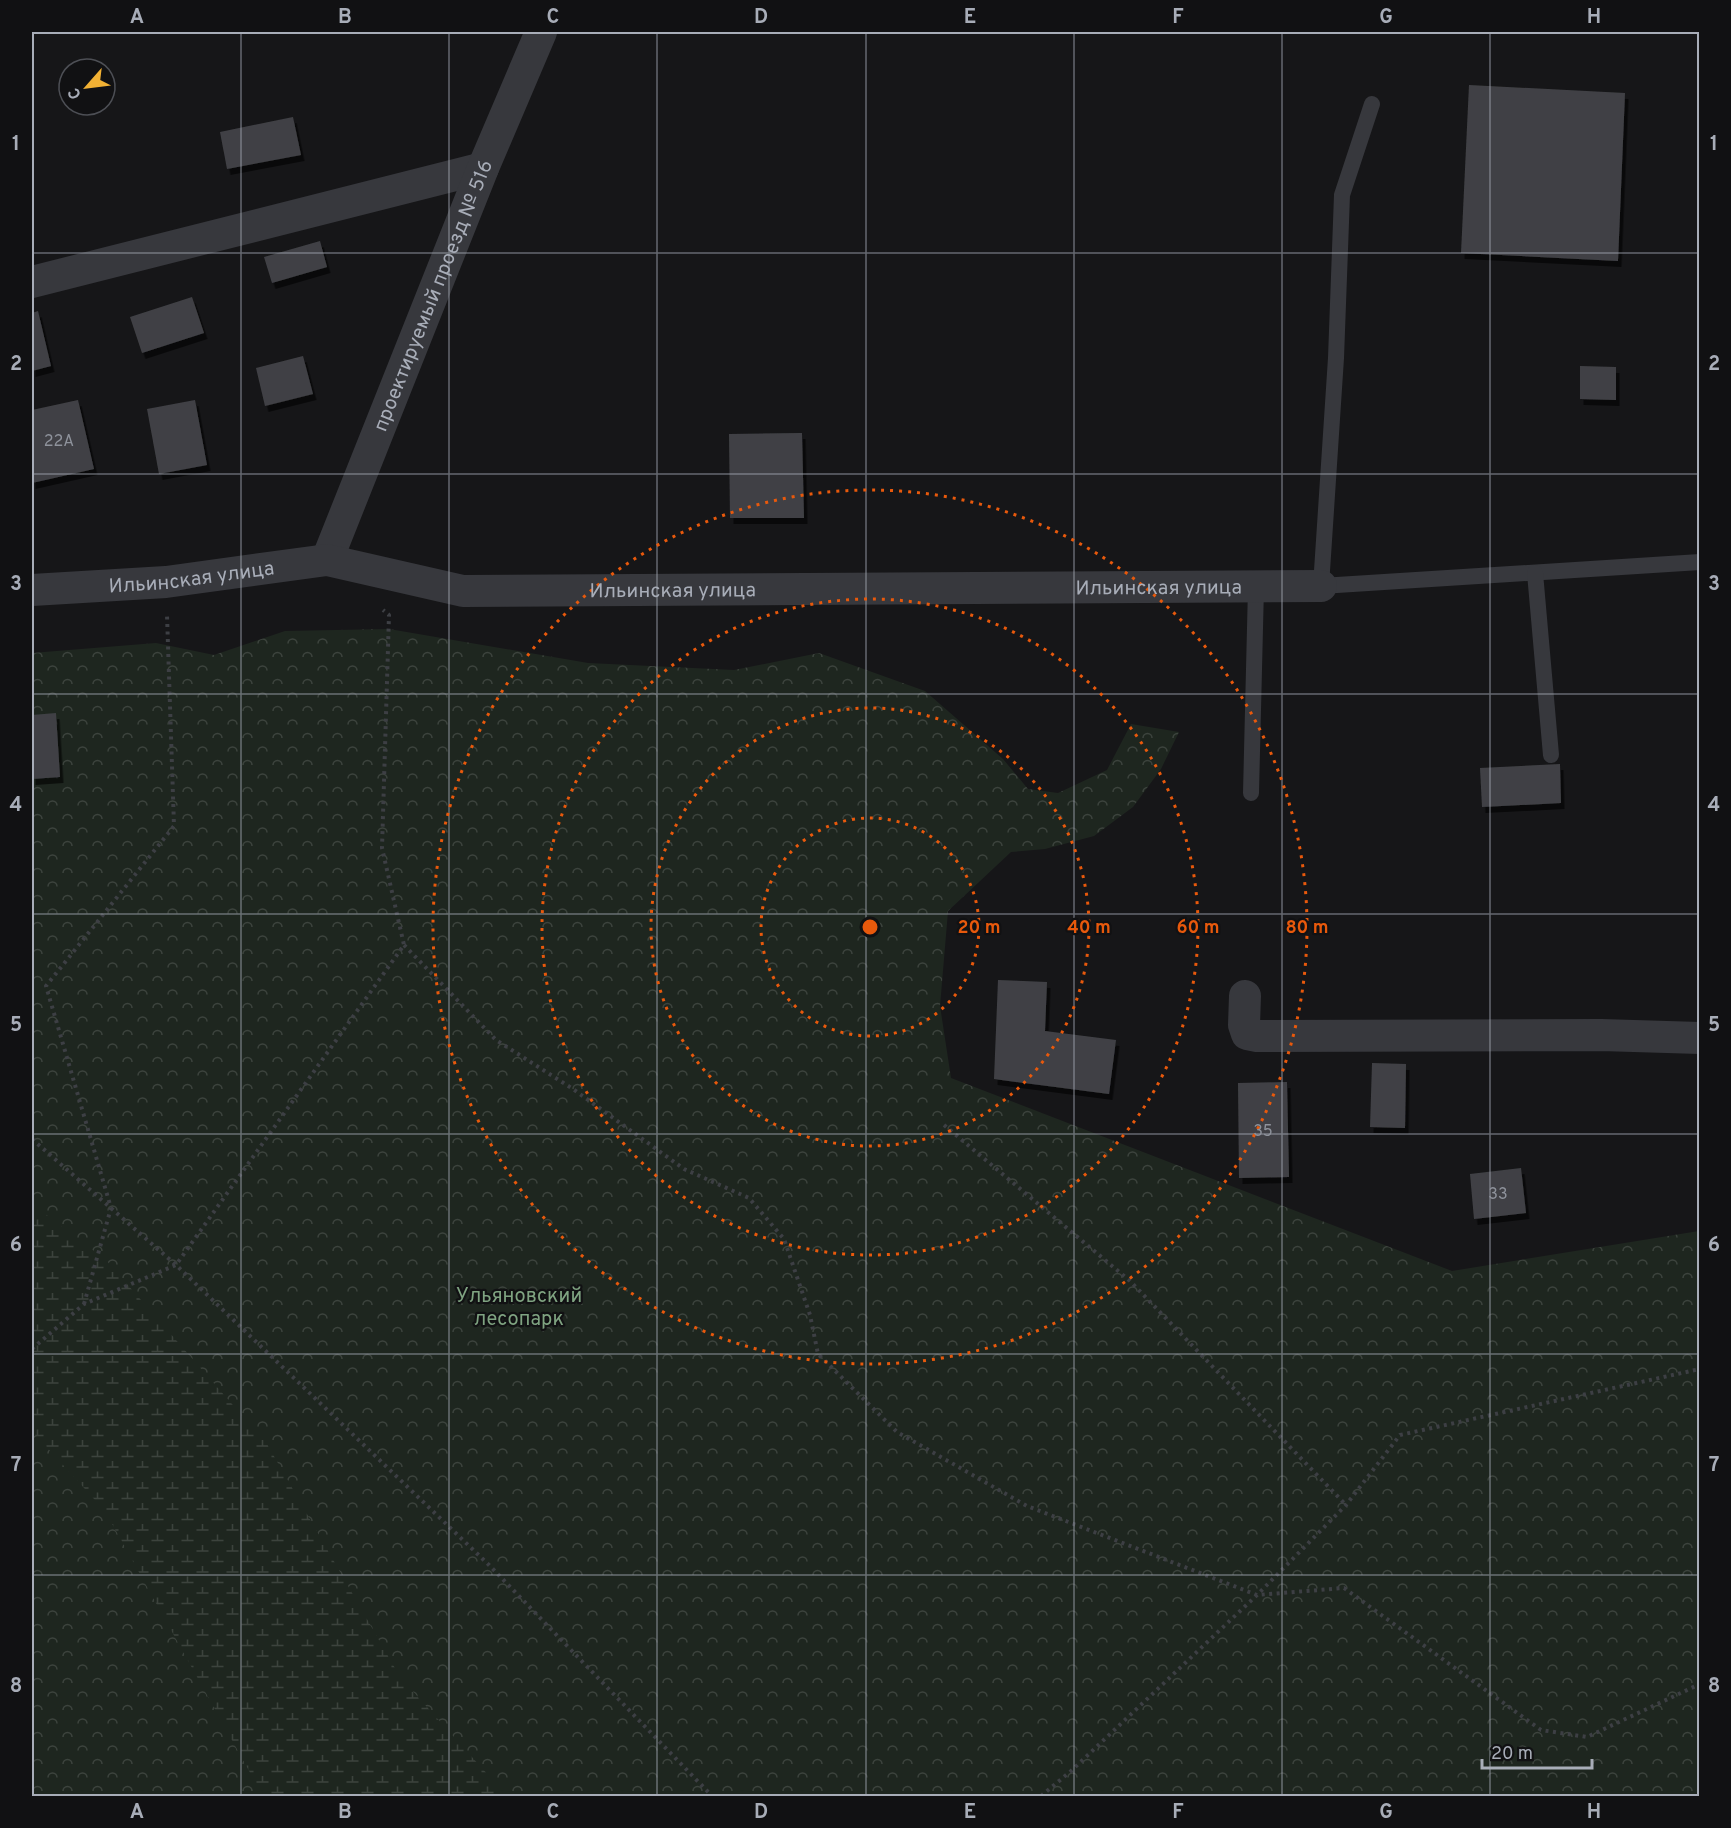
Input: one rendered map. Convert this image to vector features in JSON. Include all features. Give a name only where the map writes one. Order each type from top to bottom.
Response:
[{"type":"street","name":"проектируемый проезд № 516","points":[[327,560],[483,168],[542,32]]},
{"type":"street","points":[[32,282],[483,168]]},
{"type":"street","name":"Ильинская улица","points":[[32,590],[166,582],[327,560],[464,591],[1321,586]]},
{"type":"street","points":[[1245,996],[1244,1025],[1247,1034],[1257,1036],[1601,1035],[1700,1038]]},
{"type":"lane","points":[[1372,104],[1342,195],[1336,358],[1321,586],[1700,562]]},
{"type":"lane","points":[[1535,573],[1551,755]]},
{"type":"lane","points":[[1251,793],[1256,587]]},
{"type":"path","points":[[84,1304],[111,1208],[46,986],[174,826],[166,582]]},
{"type":"path","points":[[380,608],[389,615],[382,848],[404,945],[496,1040],[573,1089],[684,1169],[749,1198],[784,1239],[810,1314],[818,1354],[897,1432],[1027,1506],[1257,1595],[1344,1588],[1541,1730],[1587,1737],[1700,1684]]},
{"type":"path","points":[[32,1349],[84,1304],[176,1265],[404,945]]},
{"type":"path","points":[[944,1125],[1130,1281],[1346,1504]]},
{"type":"path","points":[[32,1139],[176,1265],[489,1565],[712,1797]]},
{"type":"path","points":[[1041,1797],[1080,1763],[1257,1595],[1346,1504],[1400,1435],[1700,1369]]},
{"type":"green space","name":"Ульяновский лесопарк","points":[[389,629],[588,663],[734,670],[819,653],[925,691],[1003,759],[1028,789],[1058,793],[1107,770],[1131,724],[1179,732],[1161,769],[1133,807],[1094,836],[1045,849],[1011,852],[948,911],[940,1006],[951,1078],[1452,1271],[1699,1231],[1699,1796],[32,1796],[32,653],[156,643],[214,655],[285,631]]},
{"type":"green space","points":[[32,1204],[106,1260],[267,1444],[400,1677],[507,1796],[263,1796],[105,1511],[32,1431]]},
{"type":"building","points":[[1469,85],[1625,93],[1618,261],[1461,253]]},
{"type":"building","points":[[293,117],[301,155],[227,169],[220,132]]},
{"type":"building","points":[[320,241],[327,267],[272,283],[264,257]]},
{"type":"building","points":[[192,297],[204,333],[142,353],[130,317]]},
{"type":"building","points":[[38,311],[51,366],[32,371],[32,313]]},
{"type":"building","points":[[303,356],[313,394],[265,406],[256,368]]},
{"type":"building","points":[[1580,366],[1616,367],[1616,400],[1580,399]]},
{"type":"building","points":[[78,400],[94,469],[32,483],[32,410]]},
{"type":"building","points":[[195,400],[207,465],[159,474],[147,409]]},
{"type":"building","points":[[802,433],[804,518],[730,518],[729,434]]},
{"type":"building","points":[[56,713],[60,777],[32,779],[32,715]]},
{"type":"building","points":[[1560,764],[1561,803],[1482,807],[1480,768]]},
{"type":"building","points":[[998,980],[1047,982],[1045,1031],[1116,1040],[1109,1094],[994,1079]]},
{"type":"building","points":[[1372,1063],[1406,1064],[1405,1128],[1370,1127]]},
{"type":"building","points":[[1287,1082],[1289,1177],[1239,1178],[1238,1083]]},
{"type":"building","points":[[1521,1168],[1526,1213],[1474,1219],[1470,1174]]}]
